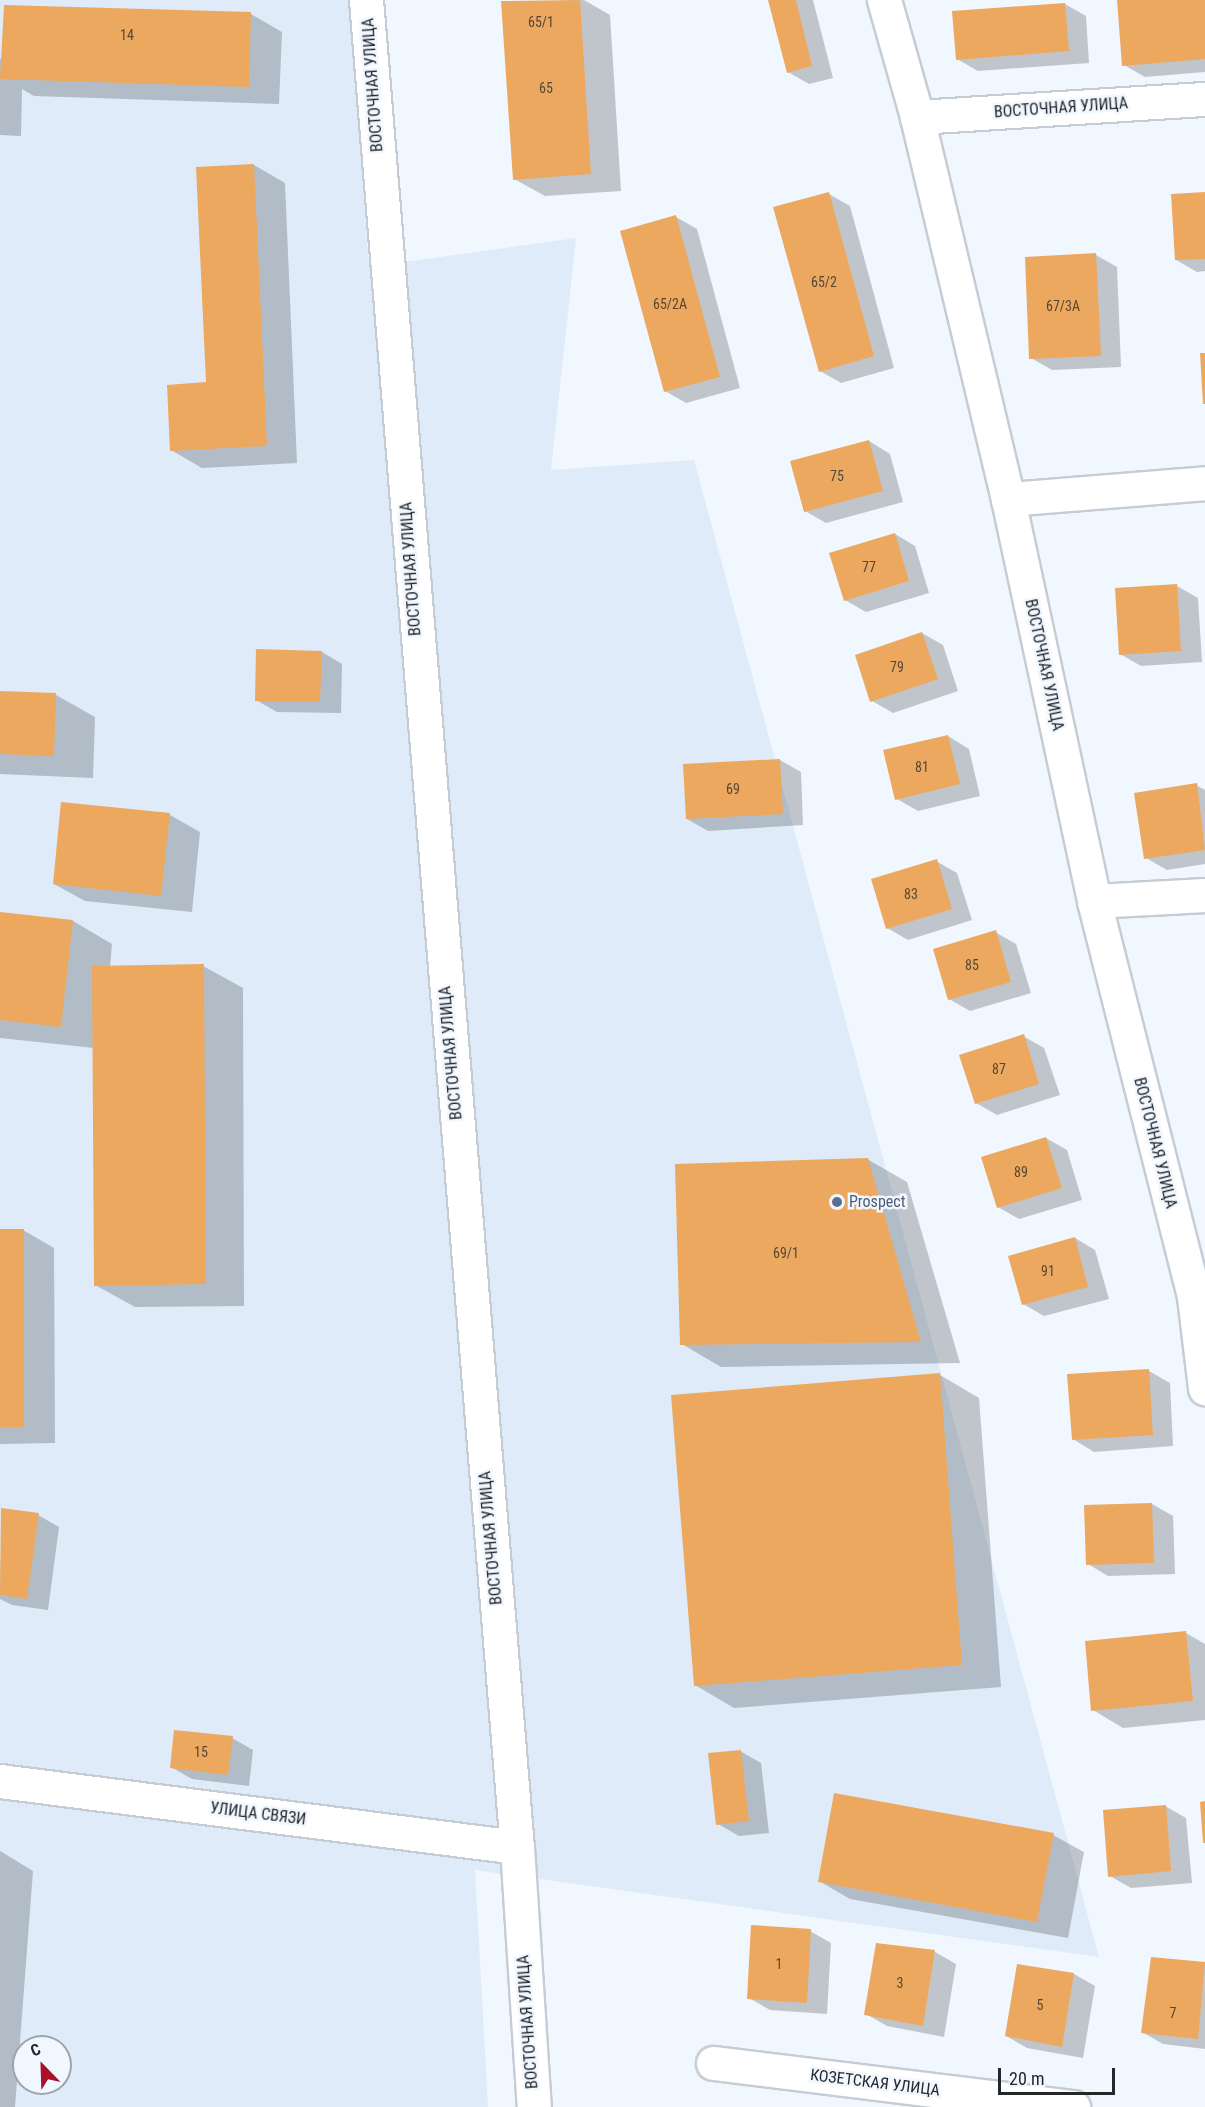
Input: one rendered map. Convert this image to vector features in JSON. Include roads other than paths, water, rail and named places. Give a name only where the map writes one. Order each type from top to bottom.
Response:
[{"type":"street","name":"ВОСТОЧНАЯ УЛИЦА","points":[[366,0],[517,1847],[534,2107]]},
{"type":"street","name":"ВОСТОЧНАЯ УЛИЦА","points":[[884,0],[917,117],[1008,499],[1094,901],[1194,1297],[1205,1388]]},
{"type":"street","name":"ВОСТОЧНАЯ УЛИЦА","points":[[917,117],[1205,99]]},
{"type":"street","points":[[1008,499],[1205,483]]},
{"type":"street","points":[[1094,901],[1205,895]]},
{"type":"street","name":"УЛИЦА СВЯЗИ","points":[[0,1781],[517,1847]]},
{"type":"street","name":"КОЗЕТСКАЯ УЛИЦА","points":[[713,2063],[1073,2107]]},
{"type":"place","name":"Prospect","points":[[837,1202]]}]
